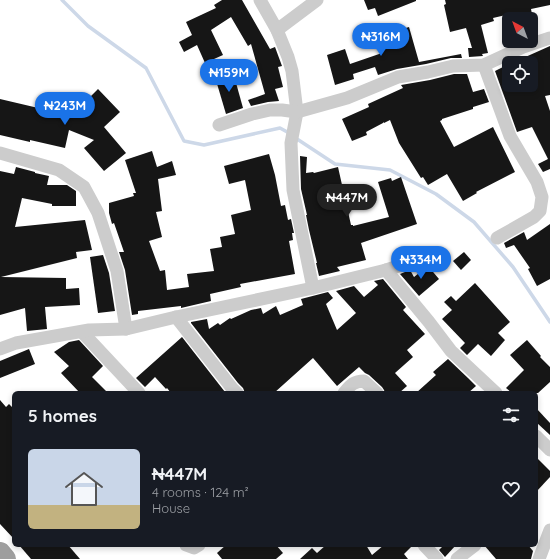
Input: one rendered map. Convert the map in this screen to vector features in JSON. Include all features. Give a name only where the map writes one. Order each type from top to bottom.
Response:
[{"type":"highway","points":[[0,552],[6,559]]},
{"type":"street","points":[[260,0],[277,30],[292,71],[297,112],[291,143],[293,190],[314,288]]},
{"type":"street","points":[[277,30],[317,0]]},
{"type":"street","points":[[218,125],[270,110],[297,112],[347,98],[398,77],[453,66],[484,65],[523,47],[550,38]]},
{"type":"street","points":[[484,65],[510,136],[537,182],[542,197],[540,211],[534,217],[497,238]]},
{"type":"street","points":[[0,153],[59,170],[84,187],[98,213],[117,271],[126,329]]},
{"type":"street","points":[[0,350],[16,343],[89,330],[126,329],[314,288],[386,270],[420,259]]},
{"type":"street","points":[[386,270],[451,351],[494,391]]},
{"type":"street","points":[[176,317],[235,391]]},
{"type":"street","points":[[82,332],[137,391]]},
{"type":"street","points":[[346,391],[357,381],[364,381],[375,391]]},
{"type":"street","points":[[538,438],[550,450]]},
{"type":"street","points":[[539,559],[550,530]]},
{"type":"street","points":[[426,547],[437,559]]},
{"type":"street","points":[[457,559],[472,547]]},
{"type":"building","points":[[222,0],[242,0],[270,49],[275,47],[282,66],[278,67],[283,87],[275,89],[279,101],[251,106],[248,100],[265,94],[251,44],[248,46],[231,17],[211,30],[223,55],[205,63],[197,45],[184,52],[179,42],[192,35],[186,22],[216,8],[214,5]]},
{"type":"building","points":[[364,0],[416,1],[378,16],[375,8],[368,10]]},
{"type":"building","points":[[445,0],[550,0],[550,5],[531,9],[532,12],[502,12],[502,16],[493,18],[494,21],[481,25],[488,53],[482,54],[483,56],[469,57],[468,48],[472,48],[466,28],[450,32],[444,5],[446,4]]},
{"type":"building","points":[[409,27],[419,62],[461,54],[462,58],[451,58],[397,69],[378,75],[375,67],[353,74],[354,79],[335,85],[327,55],[345,49],[350,64],[382,53],[376,37]]},
{"type":"building","points":[[550,46],[550,95],[545,96],[550,111],[550,169],[543,172],[538,164],[548,159],[532,127],[517,132],[503,92],[538,92],[538,56],[528,56]]},
{"type":"building","points":[[502,68],[502,90],[495,71]]},
{"type":"building","points":[[233,72],[243,108],[226,114],[215,77]]},
{"type":"building","points":[[454,74],[467,74],[473,92],[484,89],[489,102],[440,121],[454,147],[493,127],[515,172],[476,192],[477,193],[463,201],[447,174],[428,185],[423,177],[421,178],[399,143],[390,120],[384,123],[383,122],[366,132],[367,135],[352,141],[342,119],[369,107],[368,104],[403,88],[401,85]]},
{"type":"building","points":[[98,89],[120,112],[104,127],[126,153],[104,171],[84,148],[94,140],[69,130],[65,148],[0,135],[0,99],[51,111],[53,103],[84,109],[88,99]]},
{"type":"building","points":[[152,151],[157,167],[172,161],[176,175],[158,179],[162,211],[156,212],[162,237],[149,241],[160,271],[165,270],[167,290],[189,287],[187,274],[214,271],[210,249],[222,247],[220,237],[235,234],[231,215],[251,210],[245,180],[229,184],[224,166],[269,154],[281,206],[285,205],[288,220],[291,219],[294,233],[292,233],[293,240],[289,241],[295,274],[240,284],[241,287],[210,294],[211,301],[181,308],[181,306],[138,311],[138,314],[132,315],[125,270],[119,252],[124,252],[114,223],[112,224],[109,213],[109,203],[134,196],[133,193],[136,193],[125,160]]},
{"type":"building","points":[[300,156],[307,157],[306,173],[314,173],[338,167],[351,225],[353,226],[389,217],[378,182],[391,178],[392,181],[401,177],[417,224],[361,243],[366,260],[337,267],[340,271],[319,276],[301,189]]},
{"type":"building","points":[[16,167],[49,176],[47,185],[67,185],[76,191],[76,206],[52,206],[52,204],[22,198],[15,227],[85,220],[92,250],[76,252],[77,258],[1,277],[66,278],[66,289],[79,288],[80,305],[45,307],[47,329],[27,331],[25,308],[0,315],[0,171],[14,174]]},
{"type":"building","points":[[550,224],[550,279],[537,286],[528,269],[530,268],[514,245],[506,248],[504,243],[524,232],[527,240]]},
{"type":"building","points":[[464,252],[471,260],[461,270],[453,261]]},
{"type":"building","points":[[103,255],[109,273],[115,311],[98,313],[90,257]]},
{"type":"building","points":[[428,266],[439,279],[419,296],[400,274],[410,270],[414,277]]},
{"type":"building","points":[[383,279],[406,307],[403,310],[425,334],[407,350],[413,357],[395,373],[407,386],[401,391],[384,391],[382,387],[359,367],[337,386],[313,358],[276,391],[244,391],[191,323],[207,319],[209,329],[218,323],[220,325],[230,318],[231,319],[251,310],[261,308],[263,314],[276,306],[280,315],[303,305],[301,299],[328,292],[333,298],[326,304],[337,330],[356,313],[336,291],[354,286],[364,297],[378,285],[374,281]]},
{"type":"building","points":[[475,283],[510,322],[498,333],[505,340],[491,356],[478,344],[467,355],[460,348],[465,343],[442,319],[452,310],[444,302],[451,296],[456,301]]},
{"type":"building","points":[[182,337],[224,391],[169,391],[155,377],[145,387],[136,378]]},
{"type":"building","points":[[79,340],[103,366],[92,377],[106,391],[78,391],[61,373],[69,366],[54,352],[69,342]]},
{"type":"building","points":[[527,340],[550,367],[550,382],[538,393],[538,391],[510,391],[506,388],[524,370],[510,355]]},
{"type":"building","points":[[29,349],[35,364],[0,378],[0,361]]},
{"type":"building","points":[[448,359],[476,386],[470,391],[418,391],[436,375],[433,372]]},
{"type":"building","points":[[0,400],[6,407],[9,404],[12,407],[12,537],[0,524]]},
{"type":"building","points":[[538,410],[550,423],[550,435],[538,424]]},
{"type":"building","points":[[538,459],[550,471],[550,477],[538,490]]},
{"type":"building","points":[[21,547],[70,547],[80,559],[31,559]]},
{"type":"building","points":[[224,547],[278,547],[283,553],[276,559],[222,559],[217,553]]},
{"type":"building","points":[[324,547],[367,547],[372,555],[382,547],[411,547],[404,554],[408,559],[300,559],[312,548],[317,553]]},
{"type":"building","points":[[442,547],[454,547],[445,557],[439,550]]},
{"type":"building","points":[[486,547],[530,547],[533,551],[531,559],[496,559]]},
{"type":"waterway","points":[[62,0],[88,26],[146,68],[184,141],[204,145],[280,128],[289,133]]},
{"type":"waterway","points":[[294,137],[335,164],[390,170],[436,194],[474,222],[513,267],[550,322]]}]
